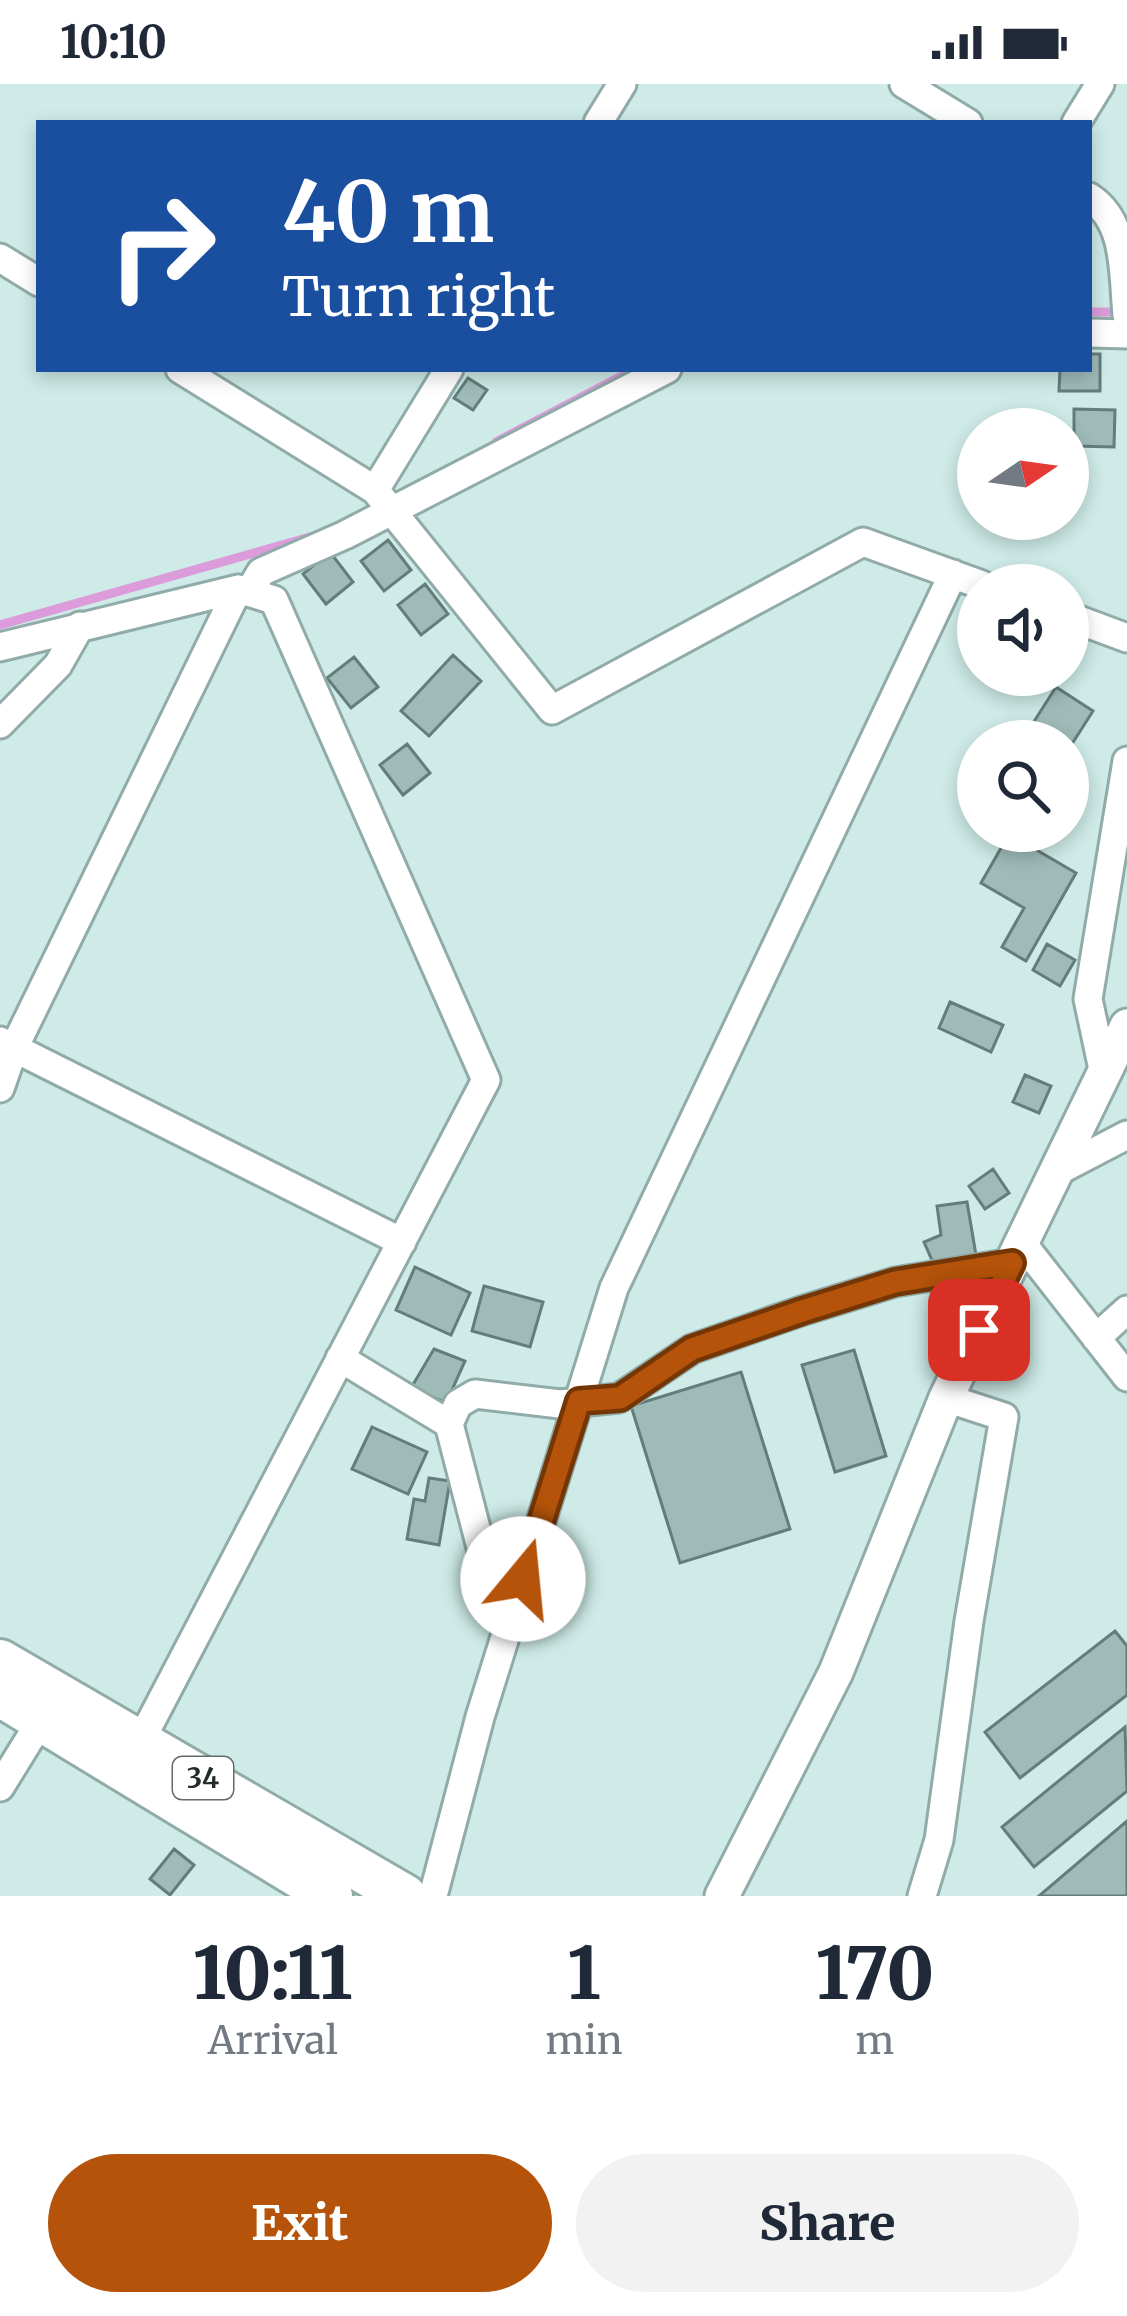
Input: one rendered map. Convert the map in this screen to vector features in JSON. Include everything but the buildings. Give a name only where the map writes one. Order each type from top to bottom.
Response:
[{"type":"main road","name":"34","points":[[0,1661],[405,1896]]},
{"type":"main road","name":"34","points":[[0,1696],[331,1896]]},
{"type":"street","points":[[600,120],[622,84]]},
{"type":"street","points":[[904,84],[963,120]]},
{"type":"street","points":[[1078,120],[1100,84]]},
{"type":"street","points":[[1092,198],[1119,230],[1126,294]]},
{"type":"street","points":[[0,257],[36,280]]},
{"type":"street","points":[[1092,333],[1127,334]]},
{"type":"street","points":[[184,372],[383,501],[552,710],[863,542],[957,576]]},
{"type":"street","points":[[383,501],[447,372]]},
{"type":"street","points":[[0,1088],[7,1045],[243,591],[261,572],[383,501],[661,372]]},
{"type":"street","points":[[433,1896],[480,1718],[614,1288],[953,574]]},
{"type":"street","points":[[0,647],[243,591],[274,601],[486,1080],[140,1742]]},
{"type":"street","points":[[1089,624],[1127,638]]},
{"type":"street","points":[[0,724],[58,665],[80,626]]},
{"type":"street","points":[[1104,1074],[1088,999],[1127,761]]},
{"type":"street","points":[[722,1896],[836,1672],[946,1398],[1127,1026]]},
{"type":"street","points":[[7,1045],[402,1242]]},
{"type":"street","points":[[1056,1172],[1127,1135]]},
{"type":"street","points":[[523,1579],[484,1559],[448,1424],[458,1404],[475,1394],[560,1403],[620,1398],[692,1349],[895,1282],[1017,1253]]},
{"type":"street","points":[[1017,1253],[1127,1378]]},
{"type":"street","points":[[1096,1338],[1127,1310]]},
{"type":"street","points":[[340,1358],[448,1424]]},
{"type":"street","points":[[922,1896],[939,1840],[969,1621],[1004,1418],[946,1398]]},
{"type":"street","points":[[0,1787],[42,1719]]},
{"type":"waterway","points":[[1092,312],[1122,312]]},
{"type":"waterway","points":[[496,442],[629,372]]},
{"type":"waterway","points":[[0,625],[310,537]]},
{"type":"route","points":[[523,1579],[579,1401],[620,1398],[692,1349],[802,1311],[895,1282],[1012,1263],[979,1330]]}]
